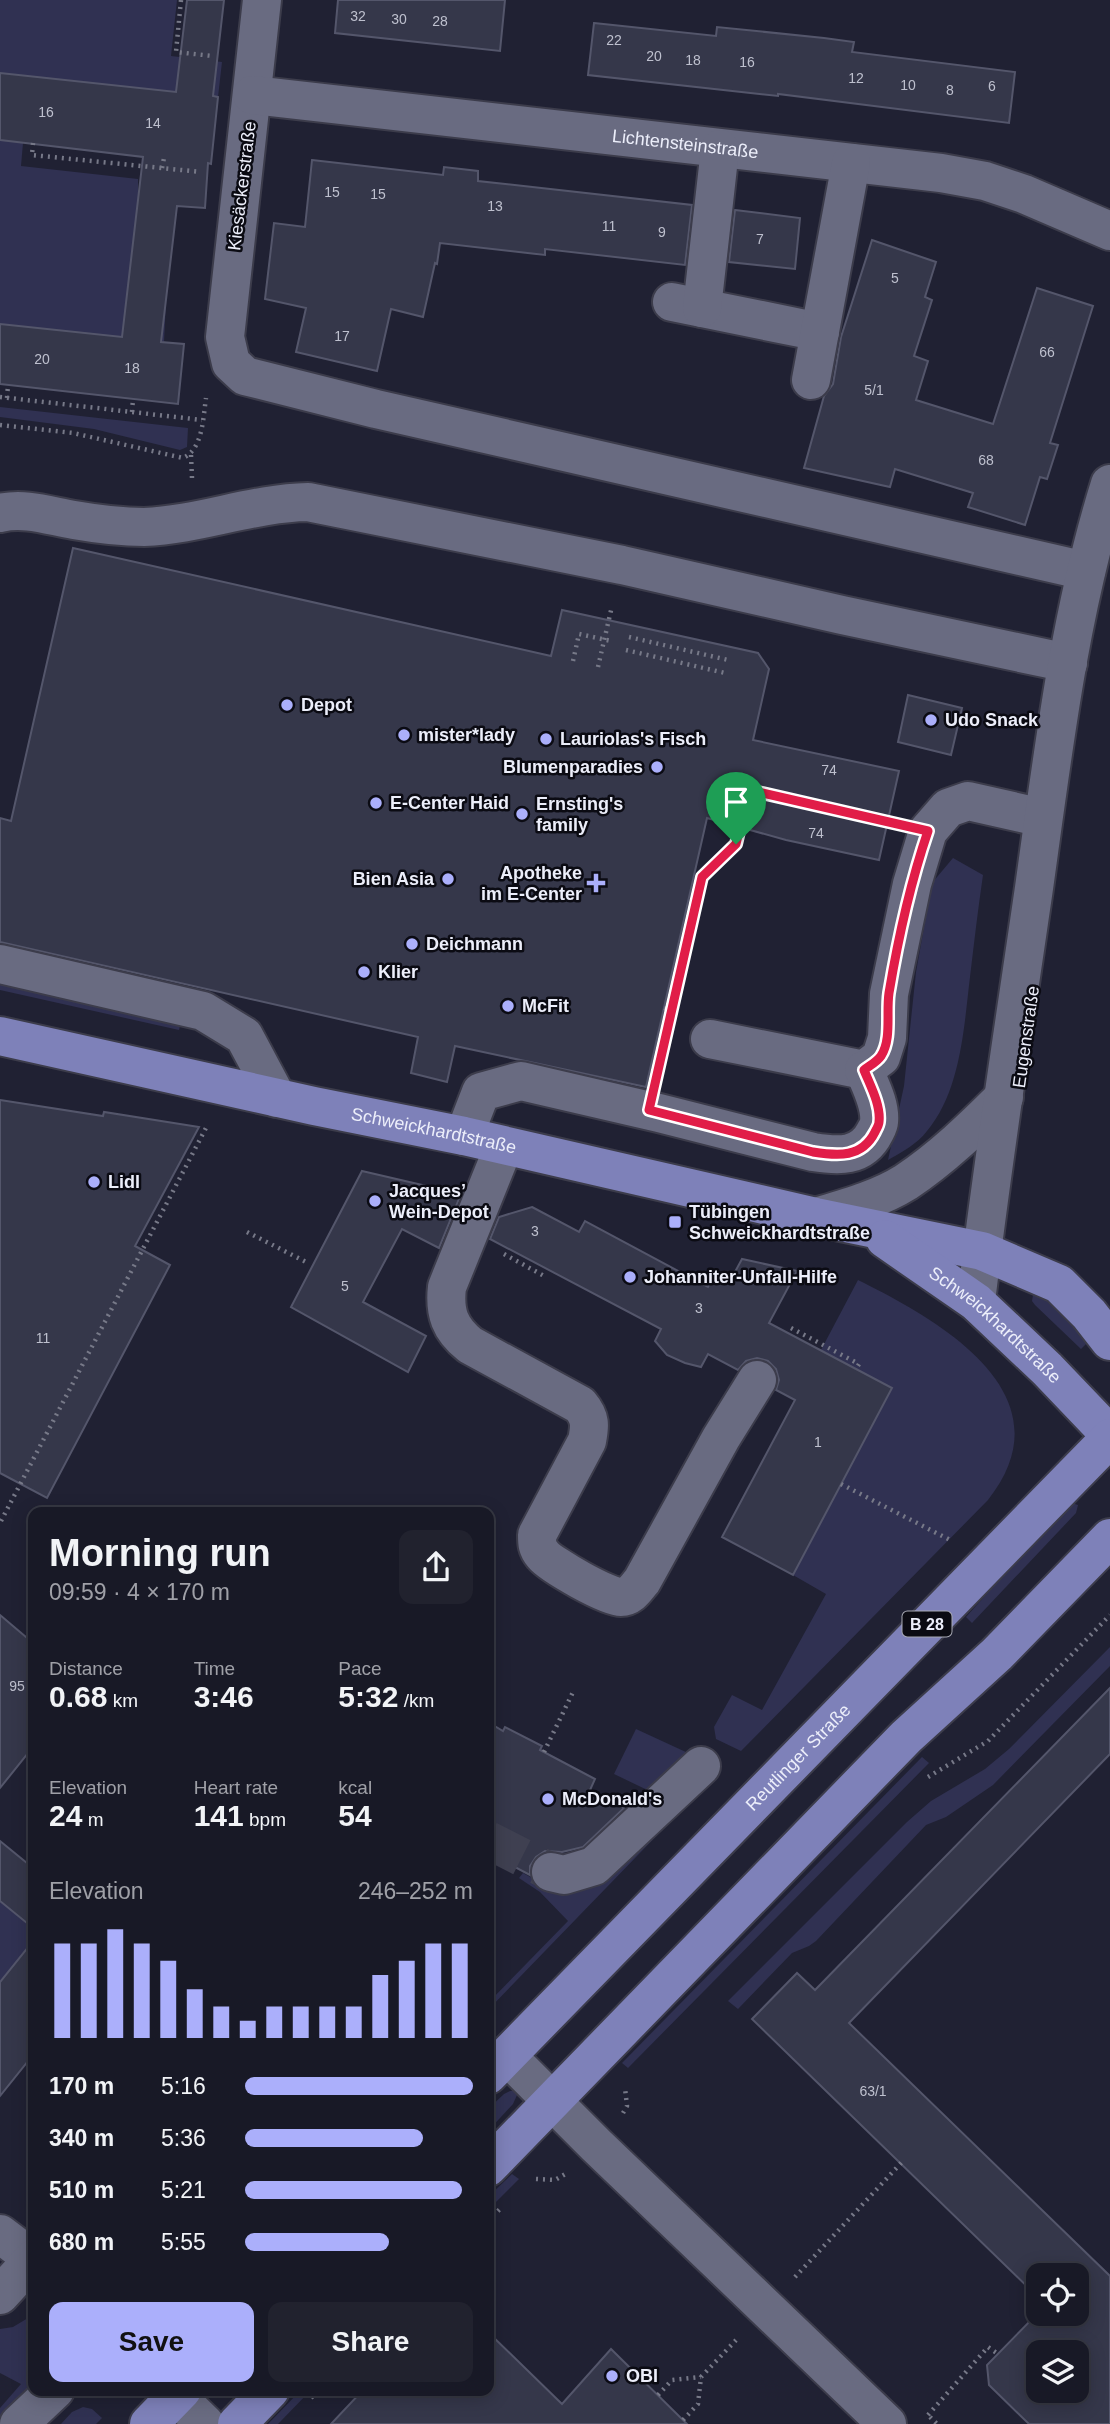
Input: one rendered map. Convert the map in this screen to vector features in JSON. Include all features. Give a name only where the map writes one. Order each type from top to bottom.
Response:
[{"type":"main road","name":"Schweickhardtstraße","points":[[0,1036],[277,1098],[464,1136],[816,1217],[982,1251],[1059,1284],[1089,1314],[1110,1341]]},
{"type":"main road","name":"Schweickhardtstraße","points":[[869,1228],[976,1302],[1047,1369],[1110,1436]]},
{"type":"main road","points":[[1059,1284],[1110,1295]]},
{"type":"main road","name":"Reutlinger Straße","points":[[498,2065],[1110,1436]]},
{"type":"main road","points":[[494,2160],[906,1737],[998,1654],[1110,1538]]},
{"type":"main road","points":[[149,2424],[173,2396]]},
{"type":"main road","points":[[237,2424],[264,2396]]},
{"type":"street","name":"Kiesäckerstraße","points":[[232,361],[225,337],[262,0]]},
{"type":"street","name":"Lichtensteinstraße","points":[[254,78],[720,149],[985,181],[1024,194],[1110,231]]},
{"type":"street","points":[[720,149],[687,305],[820,332]]},
{"type":"street","points":[[811,380],[851,163]]},
{"type":"street","points":[[232,361],[255,380],[1086,570]]},
{"type":"street","name":"Eugenstraße","points":[[976,1302],[1068,663],[1086,570],[1110,484]]},
{"type":"street","points":[[0,513],[31,512],[141,527],[173,525],[285,502],[308,502],[622,565],[1068,663]]},
{"type":"street","points":[[710,1039],[864,1070],[881,1057],[887,1038],[889,994],[912,884],[928,831],[948,808],[968,802],[1044,818]]},
{"type":"street","name":"Eugenstraße","points":[[982,1251],[1001,1218],[1003,1205],[1052,847],[1044,818]]},
{"type":"street","points":[[0,964],[203,1011],[244,1036],[277,1098]]},
{"type":"street","points":[[464,1136],[481,1093],[522,1081],[813,1152],[835,1156],[854,1153],[870,1141],[879,1124],[877,1104],[864,1070]]},
{"type":"street","name":"Eugenstraße","points":[[816,1217],[870,1199],[904,1183],[938,1159],[1004,1097]]},
{"type":"street","points":[[504,1146],[447,1287],[445,1304],[449,1321],[458,1335],[470,1345],[580,1405],[589,1415],[587,1441],[537,1535],[537,1545],[543,1556],[553,1565],[610,1595],[622,1597],[633,1592],[642,1581],[721,1438],[757,1380]]},
{"type":"street","points":[[551,1872],[564,1875],[594,1866],[701,1766]]},
{"type":"street","points":[[498,2065],[552,2101],[765,2309],[903,2416]]},
{"type":"street","points":[[0,2234],[28,2255]]},
{"type":"street","points":[[0,2295],[28,2264]]},
{"type":"street","points":[[19,2424],[49,2396]]},
{"type":"street","points":[[180,2396],[205,2424]]},
{"type":"path","points":[[181,0],[176,52],[254,78]]},
{"type":"path","points":[[33,143],[32,155],[242,177]]},
{"type":"path","points":[[162,168],[164,158]]},
{"type":"path","points":[[0,425],[83,435],[183,458],[191,455],[197,446],[215,369],[232,361]]},
{"type":"path","points":[[7,398],[8,385]]},
{"type":"path","points":[[0,397],[202,420]]},
{"type":"path","points":[[132,412],[133,399]]},
{"type":"path","points":[[598,667],[622,565]]},
{"type":"path","points":[[573,661],[579,634],[611,641]]},
{"type":"path","points":[[629,637],[728,660]]},
{"type":"path","points":[[626,650],[725,673]]},
{"type":"path","points":[[741,788],[928,831]]},
{"type":"path","points":[[649,1110],[702,877],[736,844],[749,790]]},
{"type":"path","points":[[664,1008],[671,1011]]},
{"type":"path","points":[[1,1521],[228,1087]]},
{"type":"path","points":[[173,1176],[179,1180]]},
{"type":"path","points":[[163,1193],[170,1197]]},
{"type":"path","points":[[247,1232],[308,1263]]},
{"type":"path","points":[[503,1253],[547,1277]]},
{"type":"path","points":[[536,1271],[539,1265]]},
{"type":"path","points":[[791,1328],[859,1363],[856,1369]]},
{"type":"path","points":[[841,1484],[950,1539]]},
{"type":"path","points":[[923,1781],[988,1741],[1110,1615]]},
{"type":"path","points":[[544,1752],[573,1692]]},
{"type":"path","points":[[533,2180],[555,2180],[566,2175],[596,2145],[619,2120],[627,2106],[627,2080]]},
{"type":"path","points":[[683,2420],[698,2404],[701,2377],[902,2162]]},
{"type":"path","points":[[494,2215],[505,2204]]},
{"type":"path","points":[[929,2416],[988,2347],[998,2354]]},
{"type":"path","points":[[658,2395],[672,2379],[701,2377]]},
{"type":"path","points":[[903,2416],[929,2416],[937,2424]]},
{"type":"shaded area","points":[[0,0],[177,0],[171,56],[222,62],[218,97],[0,73]]},
{"type":"shaded area","points":[[0,140],[23,143],[21,166],[138,179],[138,202],[127,297],[166,301],[164,342],[0,324]]},
{"type":"shaded area","points":[[0,407],[188,428],[187,447],[180,450],[94,429],[0,417]]},
{"type":"shaded area","points":[[953,858],[983,875],[959,1057],[947,1097],[927,1131],[919,1140],[888,1160],[904,1086],[916,972],[932,883]]},
{"type":"shaded area","points":[[0,978],[181,1022],[179,1030],[0,990]]},
{"type":"shaded area","points":[[858,1280],[925,1317],[957,1340],[985,1366],[1005,1395],[1014,1427],[1010,1462],[988,1500],[741,1751],[716,1739],[714,1727],[732,1695],[762,1710],[826,1594],[793,1575],[892,1388],[821,1350]]},
{"type":"shaded area","points":[[1033,1295],[1048,1301],[1088,1342],[1081,1349],[1035,1305],[1032,1301]]},
{"type":"shaded area","points":[[1066,1505],[1078,1505],[1076,1513],[972,1623],[966,1617]]},
{"type":"shaded area","points":[[1110,1647],[1110,1666],[993,1785],[946,1817],[926,1825],[816,1941],[792,1953],[738,2009],[728,2001],[907,1822],[931,1801],[985,1769],[1009,1749]]},
{"type":"shaded area","points":[[636,1729],[688,1753],[666,1799],[614,1774]]},
{"type":"shaded area","points":[[922,1757],[929,1763],[628,2068],[622,2063]]},
{"type":"shaded area","points":[[690,1787],[697,1794],[494,2004],[494,1997],[568,1921],[540,1892],[519,1878],[523,1873],[547,1885],[564,1889],[590,1888]]},
{"type":"shaded area","points":[[0,1901],[28,1924],[28,1947],[0,1982]]},
{"type":"shaded area","points":[[514,2091],[517,2095],[513,2104],[494,2125],[494,2103],[504,2094]]},
{"type":"shaded area","points":[[512,2174],[519,2179],[494,2204],[494,2191]]},
{"type":"shaded area","points":[[28,2318],[29,2396],[15,2416],[0,2416],[0,2408],[21,2384],[0,2373],[0,2329],[13,2327]]},
{"type":"shaded area","points":[[295,2396],[305,2396],[278,2424],[268,2424]]},
{"type":"shaded area","points":[[83,2407],[92,2409],[102,2418],[96,2424],[61,2424],[72,2412]]},
{"type":"building","points":[[187,0],[224,0],[213,96],[218,97],[211,164],[208,163],[205,208],[177,206],[161,342],[184,344],[178,404],[0,384],[0,324],[122,337],[143,157],[0,140],[0,73],[176,92]]},
{"type":"building","points":[[338,0],[505,0],[500,51],[335,33]]},
{"type":"building","points":[[594,23],[716,36],[717,27],[824,38],[854,42],[852,52],[1015,72],[1009,123],[778,94],[588,75]]},
{"type":"building","points":[[312,160],[443,175],[444,167],[478,171],[478,181],[692,205],[685,265],[545,249],[545,255],[440,243],[423,317],[391,309],[377,371],[296,352],[306,308],[265,299],[274,223],[305,227]]},
{"type":"building","points":[[735,210],[800,218],[795,269],[729,262]]},
{"type":"building","points":[[872,240],[936,262],[925,297],[932,300],[914,356],[928,361],[916,400],[993,424],[1037,288],[1093,306],[1050,443],[1058,445],[1047,479],[1040,477],[1025,525],[968,507],[973,493],[895,469],[890,487],[804,468],[824,396],[833,384],[841,337]]},
{"type":"building","name":"E-Center Haid","points":[[73,548],[551,656],[562,610],[758,653],[769,669],[753,740],[899,771],[879,860],[786,840],[707,818],[646,1087],[455,1046],[447,1082],[411,1073],[418,1037],[0,942],[0,818],[11,821]]},
{"type":"building","name":"Udo Snack","points":[[908,695],[962,708],[951,755],[898,742]]},
{"type":"building","points":[[0,1100],[199,1127],[135,1246],[170,1265],[47,1498],[0,1473]]},
{"type":"building","points":[[362,1171],[461,1194],[439,1248],[402,1229],[363,1302],[426,1336],[408,1372],[291,1307]]},
{"type":"building","points":[[532,1207],[579,1232],[585,1221],[708,1287],[714,1275],[729,1283],[742,1259],[797,1271],[769,1323],[892,1388],[793,1575],[722,1537],[795,1400],[776,1390],[779,1380],[776,1369],[768,1361],[757,1358],[746,1361],[738,1370],[708,1354],[701,1367],[667,1355],[655,1341],[661,1329],[490,1239],[499,1217]]},
{"type":"building","points":[[0,1615],[28,1639],[28,1753],[0,1788]]},
{"type":"building","points":[[1110,1688],[1110,1754],[849,2023],[1110,2276],[1110,2424],[1029,2424],[989,2385],[987,2365],[1026,2325],[1089,2326],[1089,2263],[1026,2263],[1026,2285],[752,2019],[797,1973],[815,1990]]},
{"type":"building","name":"McDonald's","points":[[494,1726],[503,1731],[505,1727],[542,1746],[540,1750],[595,1779],[590,1790],[624,1808],[583,1847],[562,1852],[545,1851],[536,1857],[530,1866],[530,1875],[494,1856]]},
{"type":"building","points":[[0,1841],[28,1864],[28,1924],[0,1901]]},
{"type":"building","points":[[28,1947],[28,2061],[0,2096],[0,1982]]},
{"type":"building","name":"OBI","points":[[494,2338],[562,2404],[611,2349],[687,2424],[331,2424],[357,2396],[494,2396]]},
{"type":"tunnel","points":[[494,1843],[551,1872]]},
{"type":"place","name":"Depot","points":[[287,705]]},
{"type":"place","name":"Udo Snack","points":[[931,720]]},
{"type":"place","name":"mister*lady","points":[[404,735]]},
{"type":"place","name":"Lauriolas's Fisch","points":[[546,739]]},
{"type":"place","name":"Blumenparadies","points":[[657,767]]},
{"type":"place","name":"E-Center Haid","points":[[376,803]]},
{"type":"place","name":"Ernsting's family","points":[[522,814]]},
{"type":"place","name":"Bien Asia","points":[[448,879]]},
{"type":"place","name":"Apotheke im E-Center","points":[[596,883]]},
{"type":"place","name":"Deichmann","points":[[412,944]]},
{"type":"place","name":"Klier","points":[[364,972]]},
{"type":"place","name":"McFit","points":[[508,1006]]},
{"type":"place","name":"Lidl","points":[[94,1182]]},
{"type":"place","name":"Jacques’ Wein-Depot","points":[[375,1201]]},
{"type":"place","name":"Tübingen Schweickhardtstraße","points":[[675,1222]]},
{"type":"place","name":"Johanniter-Unfall-Hilfe","points":[[630,1277]]},
{"type":"place","name":"McDonald's","points":[[548,1799]]},
{"type":"place","name":"OBI","points":[[612,2376]]},
{"type":"route","points":[[749,790],[928,831],[912,884],[889,994],[887,1038],[881,1057],[864,1070],[877,1104],[879,1124],[870,1141],[854,1153],[835,1156],[813,1152],[649,1110],[702,877],[736,844],[749,790]]}]
